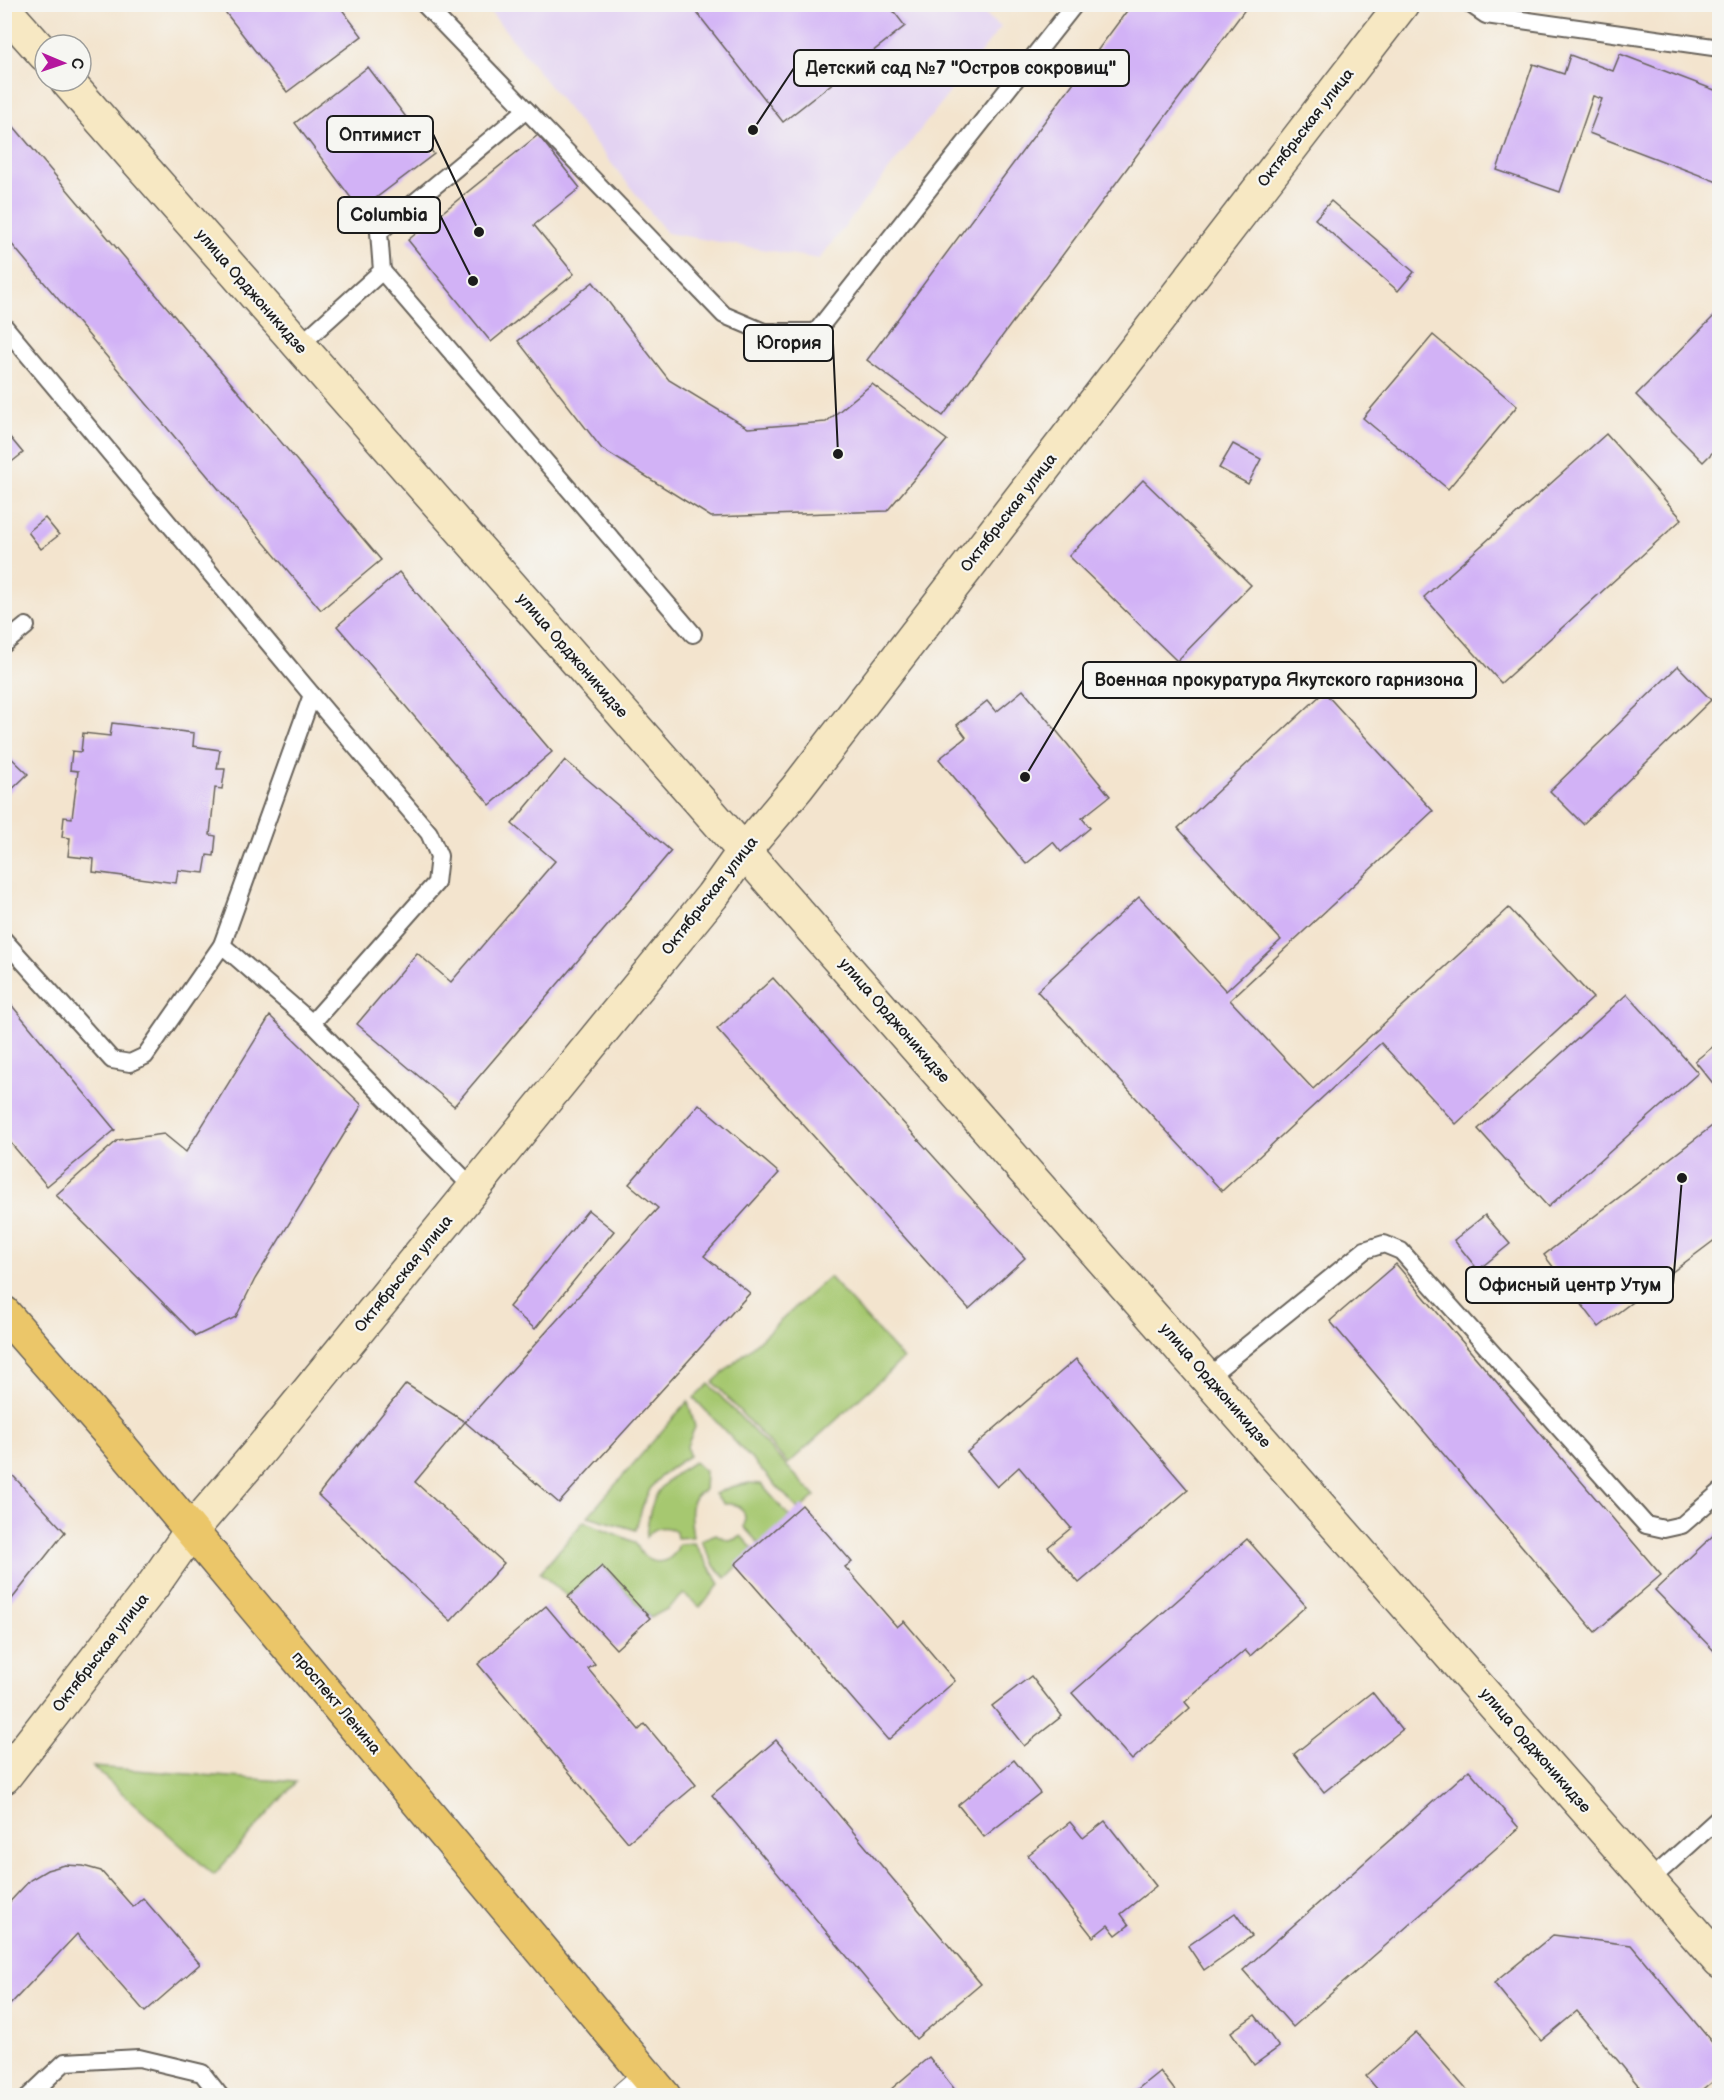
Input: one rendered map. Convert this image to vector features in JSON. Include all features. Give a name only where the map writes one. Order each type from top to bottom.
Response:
[{"type":"main road","name":"проспект Ленина","points":[[4,1313],[191,1531],[647,2090]]},
{"type":"street","name":"Октябрьская улица","points":[[4,1777],[152,1587],[191,1531],[258,1453],[712,896],[744,851],[797,788],[1402,4]]},
{"type":"street","points":[[4,9],[33,42]]},
{"type":"street","name":"улица Орджоникидзе","points":[[78,93],[1208,1377],[1719,1962]]},
{"type":"lane","points":[[423,4],[724,315],[764,332],[816,332],[1076,4]]},
{"type":"lane","points":[[1470,4],[1486,15],[1719,48]]},
{"type":"lane","points":[[526,110],[379,232],[382,271],[693,634]]},
{"type":"lane","points":[[299,346],[382,271]]},
{"type":"lane","points":[[4,327],[429,832],[439,856],[436,883],[312,1023]]},
{"type":"lane","points":[[4,644],[26,626]]},
{"type":"lane","points":[[4,940],[112,1060],[130,1063],[145,1056],[222,945],[312,695]]},
{"type":"lane","points":[[222,945],[312,1023],[474,1189]]},
{"type":"lane","points":[[1208,1377],[1365,1250],[1384,1244],[1401,1251],[1646,1526],[1664,1529],[1682,1525],[1719,1492]]},
{"type":"lane","points":[[1649,1881],[1719,1817]]},
{"type":"lane","points":[[29,2096],[65,2062],[139,2058],[202,2073],[220,2096]]},
{"type":"shaded area","points":[[971,4],[1001,27],[819,259],[667,233],[485,5]]},
{"type":"green space","points":[[829,1277],[903,1359],[788,1464],[713,1382]]},
{"type":"green space","points":[[709,1384],[815,1496],[799,1510],[694,1398]]},
{"type":"green space","points":[[688,1401],[695,1427],[687,1446],[689,1456],[667,1471],[652,1486],[643,1504],[636,1530],[588,1516]]},
{"type":"green space","points":[[694,1462],[705,1471],[704,1491],[694,1498],[692,1504],[693,1537],[677,1538],[676,1532],[664,1527],[656,1529],[646,1537],[650,1510],[658,1492],[672,1477]]},
{"type":"green space","points":[[749,1483],[761,1484],[790,1517],[761,1546],[744,1527],[745,1516],[741,1509],[734,1504],[724,1504],[715,1494]]},
{"type":"green space","points":[[584,1521],[632,1541],[648,1559],[659,1562],[673,1555],[679,1544],[694,1543],[720,1584],[700,1607],[684,1594],[667,1609],[650,1618],[603,1567],[568,1597],[540,1573]]},
{"type":"green space","points":[[716,1534],[728,1540],[741,1536],[754,1550],[726,1578],[715,1567],[701,1540]]},
{"type":"green space","points":[[93,1767],[296,1782],[214,1875]]},
{"type":"building","points":[[219,4],[338,4],[362,36],[287,92]]},
{"type":"building","points":[[690,4],[888,4],[905,26],[783,122]]},
{"type":"building","points":[[1132,4],[1249,4],[943,416],[867,360]]},
{"type":"building","points":[[1620,54],[1720,92],[1720,183],[1589,133],[1602,99],[1593,96],[1560,192],[1497,170],[1533,64],[1564,74],[1570,55],[1613,71]]},
{"type":"building","points":[[368,67],[434,154],[360,210],[295,123]]},
{"type":"building","points":[[4,115],[381,560],[321,610],[4,235]]},
{"type":"building","points":[[538,135],[580,188],[534,225],[574,274],[491,342],[408,240]]},
{"type":"building","points":[[1331,201],[1414,272],[1398,291],[1315,219]]},
{"type":"building","points":[[593,282],[669,380],[748,428],[826,422],[872,384],[947,440],[887,511],[711,517],[602,449],[518,341]]},
{"type":"building","points":[[1720,310],[1720,445],[1703,462],[1636,395]]},
{"type":"building","points":[[1433,335],[1517,406],[1448,489],[1363,418]]},
{"type":"building","points":[[4,430],[23,453],[4,468]]},
{"type":"building","points":[[1606,434],[1682,519],[1501,683],[1424,597]]},
{"type":"building","points":[[1233,444],[1261,459],[1248,484],[1219,468]]},
{"type":"building","points":[[1143,480],[1251,585],[1177,661],[1069,556]]},
{"type":"building","points":[[45,518],[59,535],[41,549],[28,532]]},
{"type":"building","points":[[399,572],[552,752],[490,805],[337,626]]},
{"type":"building","points":[[1678,666],[1711,700],[1583,824],[1550,791]]},
{"type":"building","points":[[1023,690],[1110,796],[1082,818],[1090,828],[1061,852],[1053,842],[1026,864],[939,759],[966,737],[957,725],[987,701],[996,712]]},
{"type":"building","points":[[1324,692],[1433,811],[1230,1000],[1313,1089],[1509,908],[1593,998],[1456,1124],[1381,1043],[1222,1191],[1037,991],[1139,897],[1226,991],[1281,940],[1178,828]]},
{"type":"building","points":[[112,723],[194,733],[193,746],[220,750],[217,769],[225,769],[222,789],[215,788],[210,835],[216,836],[214,856],[207,855],[204,873],[178,870],[176,883],[93,872],[94,859],[68,856],[70,838],[62,837],[64,817],[72,818],[78,771],[70,770],[72,751],[81,752],[83,733],[110,736]]},
{"type":"building","points":[[4,751],[28,774],[4,797]]},
{"type":"building","points":[[565,760],[671,851],[454,1106],[357,1024],[417,953],[451,982],[555,861],[512,824]]},
{"type":"building","points":[[773,978],[1025,1258],[969,1309],[717,1029]]},
{"type":"building","points":[[1627,994],[1698,1073],[1548,1207],[1478,1129]]},
{"type":"building","points":[[4,996],[115,1130],[47,1186],[4,1135]]},
{"type":"building","points":[[270,1016],[362,1105],[255,1279],[236,1317],[196,1336],[56,1195],[118,1140],[164,1134],[186,1152]]},
{"type":"building","points":[[1720,1041],[1720,1092],[1695,1061]]},
{"type":"building","points":[[699,1104],[779,1173],[704,1256],[750,1293],[559,1503],[465,1422],[658,1208],[629,1184]]},
{"type":"building","points":[[1720,1120],[1720,1236],[1599,1327],[1544,1255]]},
{"type":"building","points":[[588,1210],[614,1231],[535,1329],[509,1307]]},
{"type":"building","points":[[1485,1215],[1510,1244],[1478,1270],[1454,1240]]},
{"type":"building","points":[[1396,1264],[1661,1575],[1595,1632],[1330,1321]]},
{"type":"building","points":[[1076,1359],[1188,1490],[1079,1583],[1048,1547],[1071,1528],[1019,1467],[997,1487],[967,1452]]},
{"type":"building","points":[[406,1384],[465,1422],[415,1482],[504,1563],[451,1621],[318,1495]]},
{"type":"building","points":[[4,1466],[65,1532],[4,1609]]},
{"type":"building","points":[[802,1505],[852,1562],[845,1567],[897,1627],[904,1621],[955,1681],[888,1740],[735,1564]]},
{"type":"building","points":[[1720,1529],[1720,1657],[1655,1590]]},
{"type":"building","points":[[1247,1539],[1306,1606],[1250,1656],[1245,1650],[1185,1702],[1190,1708],[1132,1760],[1072,1693]]},
{"type":"building","points":[[602,1566],[650,1618],[616,1649],[568,1597]]},
{"type":"building","points":[[546,1606],[595,1664],[588,1669],[639,1730],[645,1724],[696,1785],[628,1842],[478,1664]]},
{"type":"building","points":[[1031,1676],[1062,1716],[1024,1746],[992,1706]]},
{"type":"building","points":[[1372,1692],[1402,1730],[1324,1792],[1294,1754]]},
{"type":"building","points":[[776,1740],[981,1984],[916,2039],[712,1795]]},
{"type":"building","points":[[1014,1760],[1040,1793],[984,1837],[958,1805]]},
{"type":"building","points":[[1469,1770],[1519,1828],[1293,2027],[1243,1970]]},
{"type":"building","points":[[1105,1821],[1156,1886],[1121,1914],[1129,1925],[1116,1935],[1108,1925],[1093,1937],[1028,1855],[1070,1822],[1083,1838]]},
{"type":"building","points":[[65,1865],[83,1866],[101,1871],[133,1907],[143,1898],[200,1964],[145,2012],[77,1934],[4,2011],[4,1908],[30,1880],[47,1870]]},
{"type":"building","points":[[1235,1913],[1252,1936],[1204,1970],[1188,1946]]},
{"type":"building","points":[[1553,1935],[1631,1945],[1720,2052],[1720,2076],[1695,2096],[1647,2096],[1577,2011],[1541,2041],[1494,1983]]},
{"type":"building","points":[[1255,2015],[1279,2047],[1254,2065],[1231,2032]]},
{"type":"building","points":[[1416,2032],[1472,2096],[1383,2096],[1366,2076]]},
{"type":"building","points":[[929,2057],[960,2096],[883,2096]]},
{"type":"building","points":[[1160,2071],[1179,2096],[1129,2096]]},
{"type":"place","name":"Детский сад №7 \"Остров сокровищ\"","points":[[753,130]]},
{"type":"place","name":"Оптимист","points":[[479,232]]},
{"type":"place","name":"Columbia","points":[[473,281]]},
{"type":"place","name":"Югория","points":[[838,454]]},
{"type":"place","name":"Военная прокуратура Якутского гарнизона","points":[[1025,777]]},
{"type":"place","name":"Офисный центр Утум","points":[[1682,1178]]}]
